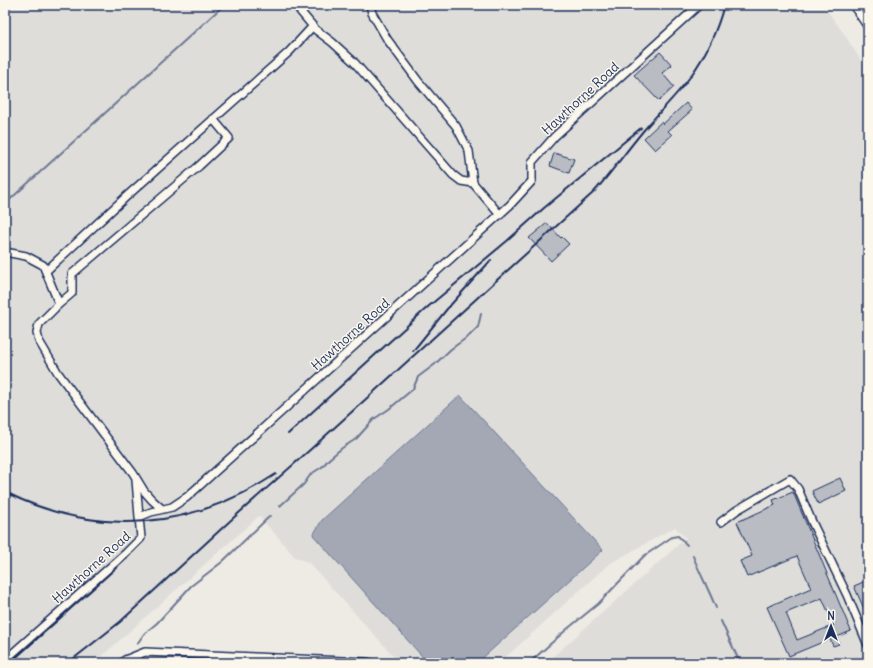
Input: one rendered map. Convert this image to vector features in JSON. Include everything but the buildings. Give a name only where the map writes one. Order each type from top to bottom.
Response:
[{"type":"street","points":[[298,5],[300,11],[313,26],[354,62],[453,175],[461,181],[474,184]]},
{"type":"street","points":[[370,5],[372,13],[387,38],[418,81],[456,126],[469,151],[474,184],[500,215]]},
{"type":"street","name":"Hawthorne Road","points":[[5,660],[141,538],[139,517],[172,507],[187,497],[500,215],[532,181],[532,162],[555,136],[699,5]]},
{"type":"street","points":[[853,5],[868,27]]},
{"type":"street","points":[[46,271],[289,52],[313,26]]},
{"type":"street","points":[[162,509],[152,500],[58,373],[39,342],[37,333],[39,324],[72,293],[72,274],[199,166],[229,138],[213,119]]},
{"type":"street","points":[[5,252],[26,256],[43,265],[59,304]]},
{"type":"street","points":[[136,478],[139,517]]},
{"type":"street","points":[[721,522],[737,510],[790,479],[798,489],[847,595],[868,645]]},
{"type":"street","points":[[122,663],[125,660],[145,652],[358,661],[371,663]]},
{"type":"shaded area","points":[[5,5],[823,5],[868,71],[868,663],[546,663],[686,538],[675,527],[609,564],[499,663],[400,663],[309,563],[295,557],[259,516],[94,663],[5,663]]},
{"type":"shaded area","points":[[460,395],[603,550],[477,663],[428,663],[313,535],[322,520]]},
{"type":"waterway","points":[[5,204],[224,5]]},
{"type":"waterway","points":[[280,506],[304,484],[311,474],[322,467],[342,448],[356,439],[374,419],[389,409],[413,389],[418,377],[469,336],[478,327],[481,314]]},
{"type":"waterway","points":[[137,644],[144,634],[157,623],[191,586],[222,562],[270,516]]},
{"type":"waterway","points":[[529,663],[598,604],[644,556],[672,537],[678,536],[687,545]]},
{"type":"waterway","points":[[693,556],[716,608]]},
{"type":"waterway","points":[[721,621],[740,663]]},
{"type":"railway","points":[[68,663],[120,622],[594,192],[644,130],[690,77],[710,42],[724,5]]},
{"type":"railway","points":[[288,434],[429,306],[641,128]]},
{"type":"railway","points":[[413,351],[447,309],[491,260]]},
{"type":"railway","points":[[5,492],[40,507],[74,516],[109,521],[143,521],[177,516],[211,507],[244,493],[276,474]]},
{"type":"railway","points":[[10,663],[118,566]]}]
